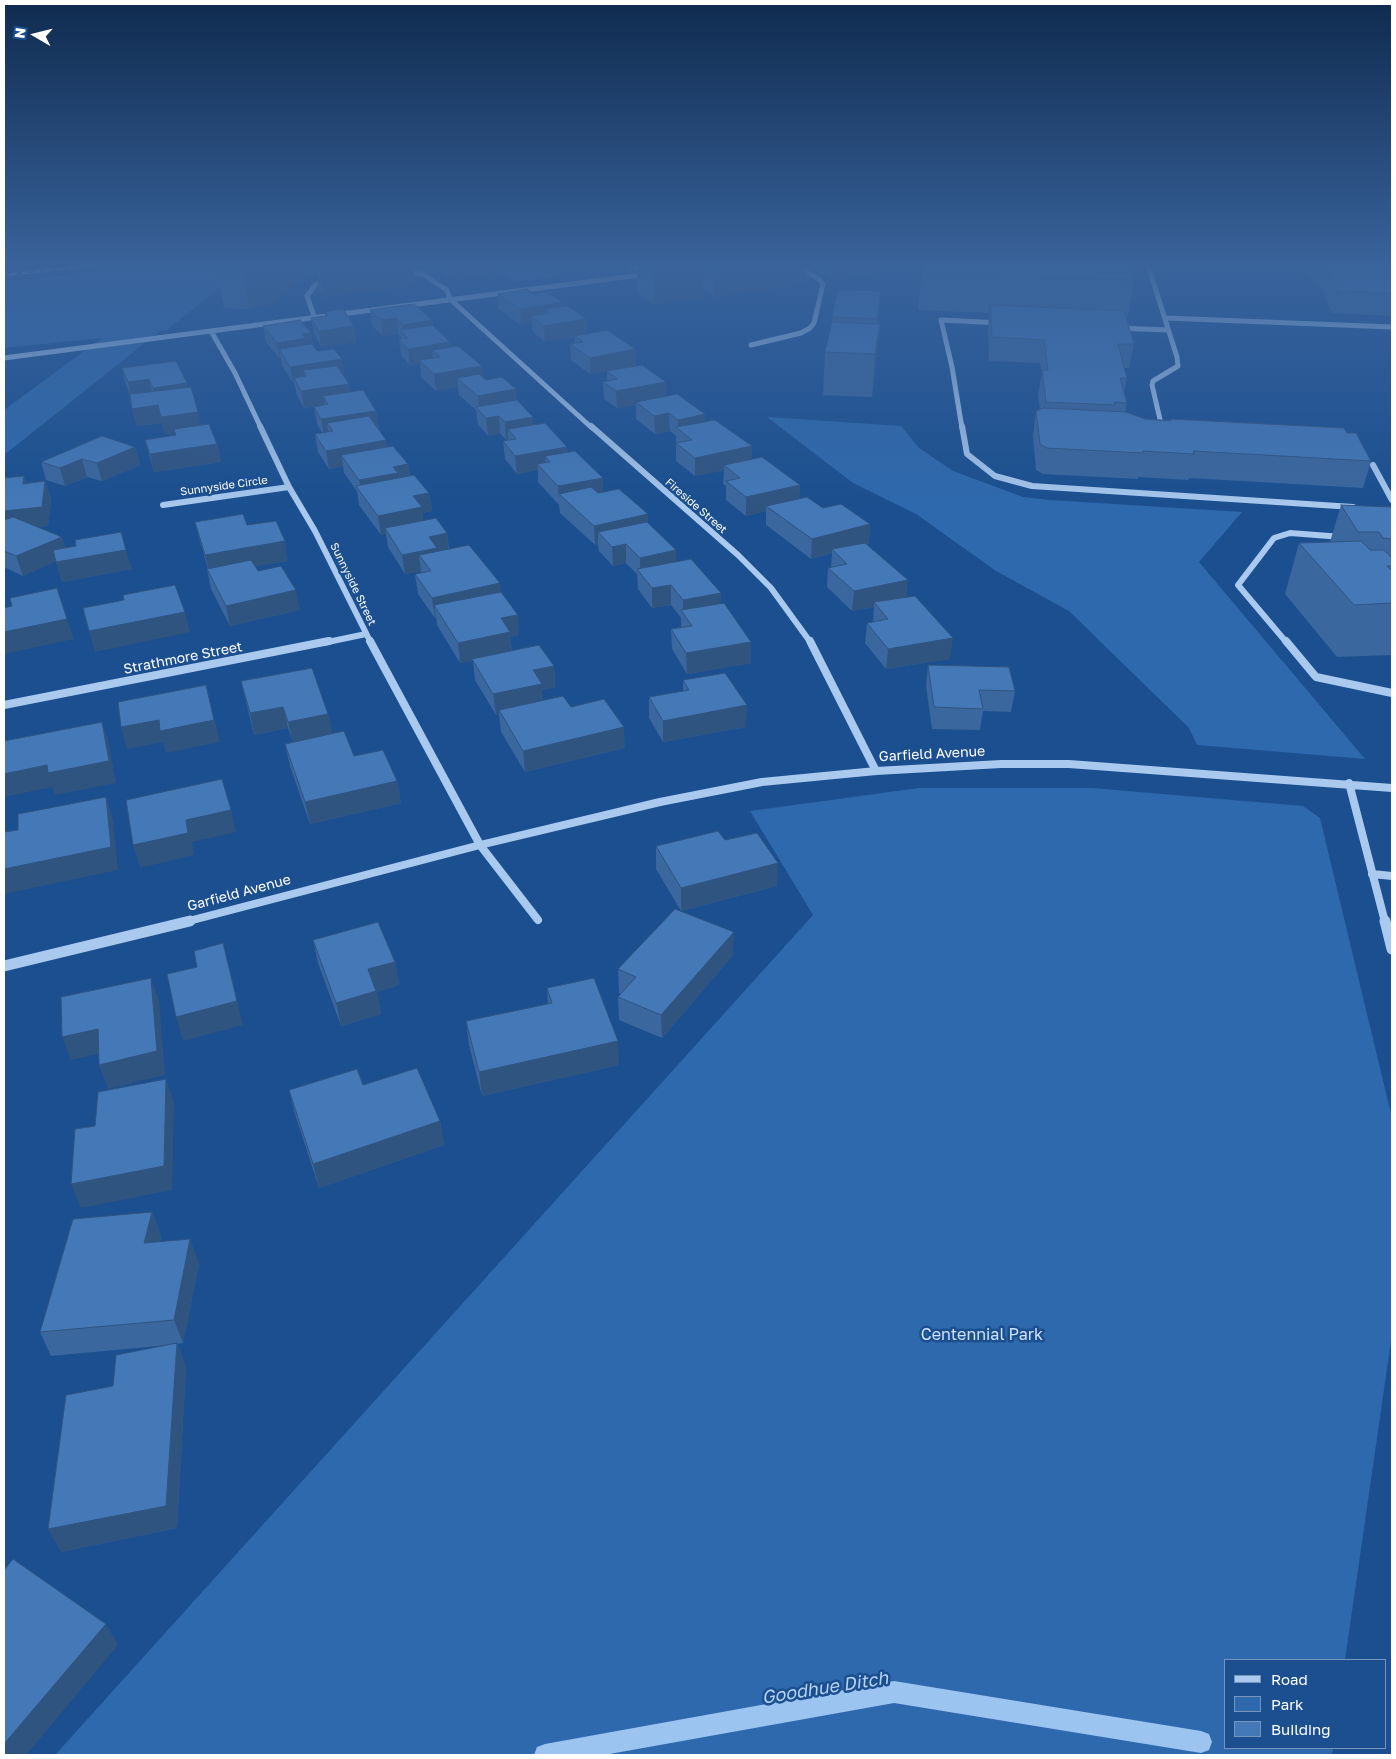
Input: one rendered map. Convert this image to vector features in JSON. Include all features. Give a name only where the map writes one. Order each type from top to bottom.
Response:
[{"type":"street","points":[[4,358],[107,344]]},
{"type":"street","name":"Sunnyside Street","points":[[219,344],[235,373],[289,487],[316,531],[366,634],[480,844]]},
{"type":"street","name":"Fireside Street","points":[[499,344],[610,445],[738,555],[771,588],[809,639],[876,771]]},
{"type":"street","points":[[947,344],[967,454],[995,476],[1032,486],[1363,508]]},
{"type":"street","points":[[1162,429],[1152,386],[1153,380],[1178,366],[1173,344]]},
{"type":"street","points":[[1373,465],[1392,500]]},
{"type":"street","name":"Sunnyside Circle","points":[[162,505],[289,487]]},
{"type":"street","points":[[1346,537],[1290,533],[1274,538],[1238,585],[1316,677],[1392,694]]},
{"type":"street","name":"Strathmore Street","points":[[4,705],[366,634]]},
{"type":"street","name":"Garfield Avenue","points":[[4,966],[154,930],[480,844],[660,802],[762,782],[876,771],[1001,764],[1069,764],[1349,783],[1392,788]]},
{"type":"street","points":[[1349,783],[1392,949]]},
{"type":"street","points":[[480,844],[538,920]]},
{"type":"street","points":[[1372,874],[1392,876]]},
{"type":"green space","points":[[4,344],[42,344],[4,348]]},
{"type":"green space","points":[[94,344],[144,344],[4,455],[4,410]]},
{"type":"green space","points":[[767,417],[901,426],[919,448],[953,471],[1023,497],[1242,512],[1199,562],[1365,759],[1197,745],[1189,728],[1069,611],[996,571],[916,514],[853,483]]},
{"type":"green space","name":"Centennial Park","points":[[919,788],[1092,788],[1303,806],[1320,818],[1392,1118],[1392,1334],[1345,1659],[1224,1659],[1224,1749],[1333,1749],[1332,1755],[55,1755],[813,915],[750,811]]},
{"type":"building","points":[[312,344],[317,351],[334,349],[342,359],[290,367],[279,349]]},
{"type":"building","points":[[404,344],[437,344],[408,349]]},
{"type":"building","points":[[570,344],[628,344],[635,349],[590,358]]},
{"type":"building","points":[[827,344],[877,344],[875,354],[825,352]]},
{"type":"building","points":[[1045,344],[1118,344],[1127,378],[1120,378],[1127,403],[1114,402],[1115,405],[1046,402],[1042,370],[1048,370]]},
{"type":"building","points":[[458,346],[482,366],[434,374],[419,360],[440,357],[432,350]]},
{"type":"building","points":[[176,361],[187,383],[153,388],[149,379],[128,382],[122,368]]},
{"type":"building","points":[[642,365],[666,382],[616,391],[603,382],[617,379],[607,371]]},
{"type":"building","points":[[337,366],[349,384],[301,391],[294,378],[306,376],[303,370]]},
{"type":"building","points":[[479,374],[486,380],[502,377],[516,389],[478,396],[457,378]]},
{"type":"building","points":[[191,387],[198,412],[161,417],[158,405],[132,409],[130,394]]},
{"type":"building","points":[[363,390],[376,411],[321,419],[314,407],[328,404],[323,396]]},
{"type":"building","points":[[677,394],[705,414],[678,420],[669,413],[654,416],[636,402]]},
{"type":"building","points":[[517,400],[533,417],[505,422],[499,416],[486,418],[476,407]]},
{"type":"building","points":[[1044,408],[1126,412],[1145,419],[1171,421],[1171,419],[1344,428],[1347,433],[1356,433],[1371,461],[1193,451],[1194,454],[1047,448],[1040,444],[1036,411]]},
{"type":"building","points":[[369,416],[386,440],[326,451],[315,434],[333,431],[327,423]]},
{"type":"building","points":[[715,420],[752,446],[695,458],[676,443],[692,440],[676,427]]},
{"type":"building","points":[[545,423],[567,447],[515,456],[503,441],[516,439],[508,429]]},
{"type":"building","points":[[209,424],[217,444],[150,454],[145,440],[176,435],[174,429]]},
{"type":"building","points":[[102,436],[135,447],[97,463],[82,459],[60,468],[41,462]]},
{"type":"building","points":[[393,446],[408,464],[393,467],[398,473],[359,480],[341,455]]},
{"type":"building","points":[[575,451],[603,478],[558,486],[537,464],[550,462],[545,456]]},
{"type":"building","points":[[762,457],[800,485],[746,497],[726,481],[740,478],[724,465]]},
{"type":"building","points":[[414,475],[429,493],[413,496],[422,507],[378,516],[356,486]]},
{"type":"building","points":[[24,476],[23,484],[45,481],[42,507],[4,511],[4,478]]},
{"type":"building","points":[[591,487],[598,493],[619,489],[648,514],[594,526],[559,494]]},
{"type":"building","points":[[807,497],[823,508],[841,504],[870,524],[812,539],[766,506]]},
{"type":"building","points":[[1341,505],[1392,507],[1392,539],[1383,538],[1379,532],[1358,532]]},
{"type":"building","points":[[243,514],[247,525],[276,521],[285,541],[205,555],[195,522]]},
{"type":"building","points":[[13,517],[62,537],[16,556],[4,551],[4,520]]},
{"type":"building","points":[[436,518],[447,533],[429,537],[437,548],[402,555],[385,528]]},
{"type":"building","points":[[647,522],[676,550],[640,558],[626,544],[612,547],[598,532]]},
{"type":"building","points":[[121,532],[126,550],[56,562],[53,550],[76,546],[75,540]]},
{"type":"building","points":[[1361,541],[1370,550],[1384,550],[1392,558],[1392,566],[1387,566],[1392,571],[1392,603],[1354,605],[1299,543]]},
{"type":"building","points":[[865,543],[908,580],[854,591],[828,568],[847,564],[832,549]]},
{"type":"building","points":[[469,545],[500,583],[432,598],[415,574],[431,571],[419,555]]},
{"type":"building","points":[[691,559],[721,593],[683,600],[671,585],[652,588],[637,569]]},
{"type":"building","points":[[251,560],[258,571],[281,566],[296,590],[226,606],[207,569]]},
{"type":"building","points":[[175,585],[185,612],[89,631],[83,608],[124,600],[123,595]]},
{"type":"building","points":[[57,588],[67,619],[4,632],[4,608],[12,606],[10,598]]},
{"type":"building","points":[[501,592],[518,615],[501,618],[510,632],[458,643],[434,605]]},
{"type":"building","points":[[915,596],[953,638],[888,649],[867,623],[888,619],[874,602]]},
{"type":"building","points":[[724,603],[751,642],[686,653],[671,629],[692,626],[681,610]]},
{"type":"building","points":[[539,645],[554,666],[533,670],[542,684],[493,694],[472,659]]},
{"type":"building","points":[[928,665],[1009,667],[1015,691],[979,690],[983,709],[934,707]]},
{"type":"building","points":[[312,668],[328,714],[288,722],[283,707],[250,713],[241,681]]},
{"type":"building","points":[[725,673],[747,705],[663,721],[649,697],[689,690],[683,680]]},
{"type":"building","points":[[206,685],[214,720],[160,731],[159,720],[121,727],[118,702]]},
{"type":"building","points":[[563,696],[571,707],[604,699],[624,727],[523,751],[499,710]]},
{"type":"building","points":[[102,722],[109,761],[48,773],[47,765],[4,774],[4,741]]},
{"type":"building","points":[[344,731],[354,756],[383,750],[397,781],[305,802],[285,744]]},
{"type":"building","points":[[222,779],[231,810],[186,820],[188,833],[133,845],[126,800]]},
{"type":"building","points":[[106,797],[111,847],[4,869],[4,832],[18,830],[18,814]]},
{"type":"building","points":[[718,831],[725,840],[757,833],[778,863],[681,888],[656,846]]},
{"type":"building","points":[[675,909],[734,932],[661,1015],[618,997],[636,977],[618,969]]},
{"type":"building","points":[[378,922],[395,962],[368,969],[376,991],[336,1003],[313,940]]},
{"type":"building","points":[[223,943],[237,1001],[176,1017],[167,974],[197,967],[194,951]]},
{"type":"building","points":[[151,978],[157,1051],[99,1065],[98,1029],[62,1037],[61,997]]},
{"type":"building","points":[[594,978],[618,1041],[479,1072],[466,1021],[552,1003],[547,988]]},
{"type":"building","points":[[417,1068],[440,1121],[313,1164],[289,1090],[357,1069],[363,1085]]},
{"type":"building","points":[[166,1079],[164,1166],[71,1184],[75,1129],[95,1126],[98,1092]]},
{"type":"building","points":[[152,1212],[144,1243],[190,1239],[174,1320],[40,1332],[73,1219]]},
{"type":"building","points":[[177,1343],[166,1506],[48,1529],[66,1395],[113,1386],[116,1355]]},
{"type":"building","points":[[13,1559],[106,1624],[4,1744],[4,1570]]},
{"type":"waterway","name":"Goodhue Ditch","points":[[545,1755],[894,1692],[1201,1742]]}]
